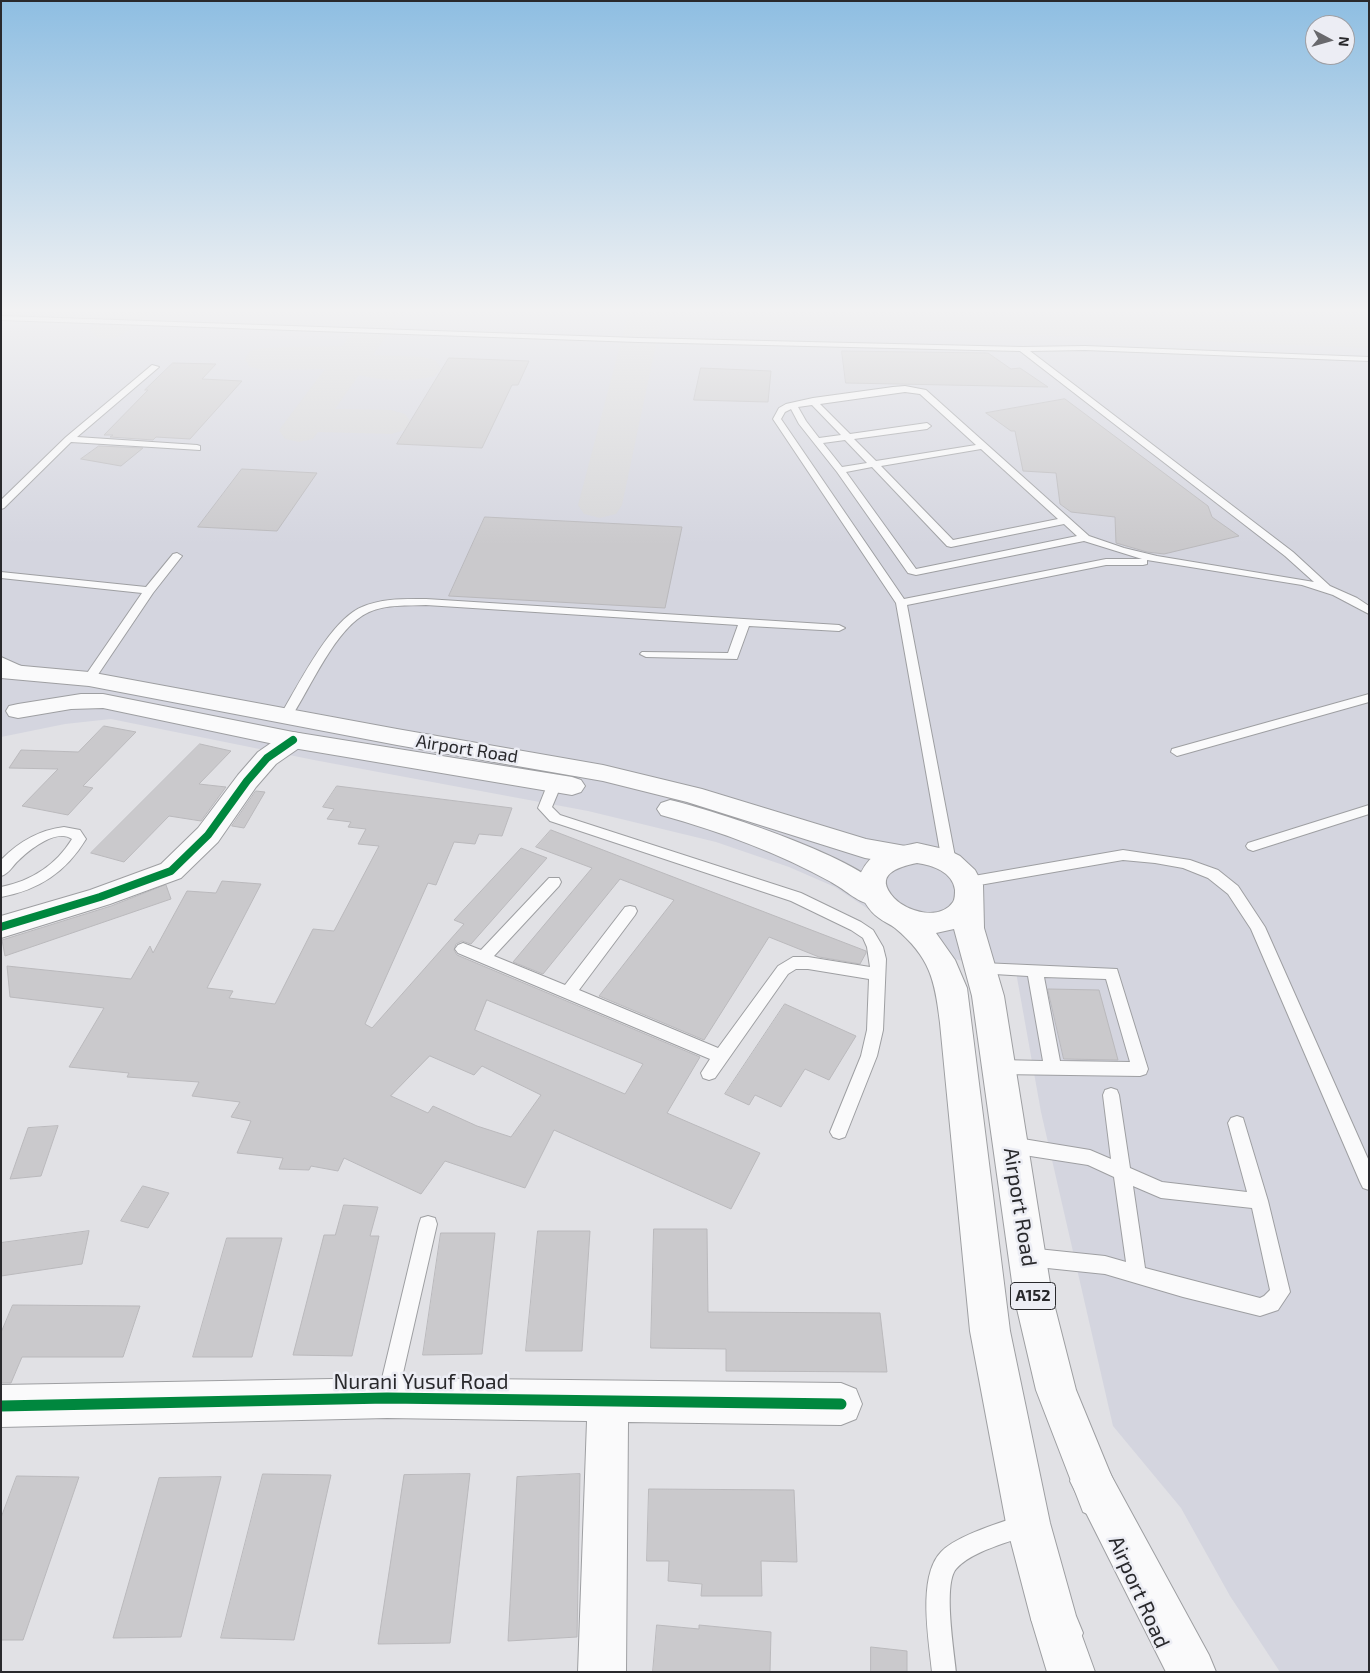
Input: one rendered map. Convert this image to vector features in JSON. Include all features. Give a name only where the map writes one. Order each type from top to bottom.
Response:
[{"type":"main road","name":"Airport Road","points":[[1,671],[89,679],[290,728],[584,788],[691,814],[811,858],[848,878],[875,896]]},
{"type":"main road","points":[[9,714],[36,696],[40,686],[37,679],[26,672]]},
{"type":"main road","name":"Airport Road","points":[[9,714],[59,703],[84,700],[103,701],[603,773],[693,795],[865,848],[901,854]]},
{"type":"main road","points":[[1,927],[100,897],[171,871],[208,835],[247,781],[290,728]]},
{"type":"main road","points":[[917,852],[934,856],[962,881],[967,906],[957,916],[945,921],[928,924],[893,915],[880,905],[872,889],[872,877],[877,866],[888,858],[917,852]]},
{"type":"main road","name":"Airport Road","points":[[962,881],[969,928],[982,969],[999,1067],[1033,1296],[1056,1390],[1132,1581],[1176,1672]]},
{"type":"main road","name":"A152","points":[[904,919],[926,940],[939,959],[948,978],[956,1023],[990,1331],[1028,1523],[1054,1619],[1076,1672]]},
{"type":"main road","name":"Nurani Yusuf Road","points":[[1,1406],[387,1398],[841,1404]]},
{"type":"main road","points":[[602,1672],[608,1400]]},
{"type":"main road","points":[[1092,1481],[1192,1672]]},
{"type":"main road","points":[[1054,1619],[1071,1672]]},
{"type":"lane","points":[[1,506],[69,438],[128,389]]},
{"type":"lane","points":[[905,389],[793,405],[782,410],[777,419],[900,603],[962,881],[1123,855],[1185,863],[1213,874],[1233,890],[1258,927],[1369,1182]]},
{"type":"lane","points":[[906,389],[923,392],[1086,538],[1118,550],[1186,565],[1304,582],[1328,588],[1356,600],[1369,610]]},
{"type":"lane","points":[[1074,389],[1289,554],[1328,588]]},
{"type":"lane","points":[[813,401],[951,544],[1065,521]]},
{"type":"lane","points":[[793,405],[802,422],[840,470],[912,571],[916,572],[1086,538]]},
{"type":"lane","points":[[817,441],[928,426]]},
{"type":"lane","points":[[69,438],[197,448]]},
{"type":"lane","points":[[840,470],[984,446]]},
{"type":"lane","points":[[89,679],[149,591],[176,556]]},
{"type":"lane","points":[[900,603],[1106,562],[1186,565]]},
{"type":"lane","points":[[1,575],[149,591]]},
{"type":"lane","points":[[290,728],[340,630],[358,613],[381,605],[426,602],[839,628]]},
{"type":"lane","points":[[646,654],[733,657],[744,623]]},
{"type":"lane","points":[[1,660],[26,672]]},
{"type":"lane","points":[[1177,752],[1369,698]]},
{"type":"lane","points":[[555,783],[545,808],[555,818],[796,897],[856,926],[868,934],[875,947],[878,959],[875,1030],[869,1056],[839,1132]]},
{"type":"lane","points":[[1253,846],[1369,809]]},
{"type":"lane","points":[[1,871],[6,864],[40,836],[66,831],[75,833],[79,839],[73,851],[38,880],[18,890],[1,892]]},
{"type":"lane","points":[[484,958],[554,882]]},
{"type":"lane","points":[[568,993],[630,911]]},
{"type":"lane","points":[[463,949],[720,1056]]},
{"type":"lane","points":[[708,1073],[783,970],[793,963],[808,963],[878,974]]},
{"type":"lane","points":[[982,969],[1112,974],[1140,1069],[999,1067]]},
{"type":"lane","points":[[1034,971],[1053,1068]]},
{"type":"lane","points":[[1111,1095],[1137,1275]]},
{"type":"lane","points":[[1027,1257],[1105,1265],[1260,1306],[1271,1302],[1280,1292],[1259,1201],[1238,1123]]},
{"type":"lane","points":[[1010,1145],[1090,1158],[1161,1190],[1259,1201]]},
{"type":"lane","points":[[387,1398],[428,1224]]},
{"type":"lane","points":[[944,1672],[938,1604],[941,1580],[948,1561],[970,1547],[1028,1523]]},
{"type":"shaded area","points":[[1,389],[1369,389],[1369,1672],[1280,1672],[1230,1596],[1181,1508],[1113,1426],[1041,1112],[1016,972],[921,952],[897,928],[835,887],[789,867],[716,842],[588,811],[314,760],[111,719],[65,724],[1,737]]},
{"type":"building","points":[[235,389],[190,439],[156,437],[153,440],[104,435],[148,390],[145,390]]},
{"type":"building","points":[[430,389],[510,389],[482,448],[397,444]]},
{"type":"building","points":[[696,389],[769,389],[768,402],[694,400]]},
{"type":"building","points":[[1065,399],[1208,506],[1212,517],[1239,536],[1164,554],[1147,552],[1116,543],[1115,517],[1071,512],[1060,504],[1056,473],[1023,471],[1015,431],[1011,431],[986,413]]},
{"type":"building","points":[[99,446],[143,448],[121,466],[81,459]]},
{"type":"building","points":[[242,469],[317,473],[277,531],[198,527]]},
{"type":"building","points":[[485,517],[682,527],[665,608],[449,596]]},
{"type":"building","points":[[104,726],[136,732],[83,786],[93,788],[68,815],[22,806],[58,769],[9,768],[21,750],[78,752]]},
{"type":"building","points":[[200,744],[231,751],[199,784],[226,787],[201,821],[169,816],[124,862],[91,853]]},
{"type":"building","points":[[337,786],[512,808],[502,836],[479,834],[475,844],[454,842],[436,885],[428,883],[365,1024],[372,1028],[464,924],[454,920],[521,848],[547,858],[471,944],[462,941],[456,944],[454,950],[457,955],[700,1057],[667,1113],[760,1153],[731,1209],[554,1130],[525,1188],[445,1161],[421,1194],[344,1158],[338,1171],[311,1166],[309,1170],[279,1169],[283,1158],[237,1153],[251,1121],[231,1117],[240,1102],[192,1096],[199,1082],[127,1077],[129,1073],[69,1067],[104,1008],[10,997],[7,966],[131,979],[150,946],[153,953],[187,891],[216,893],[222,881],[261,884],[207,988],[233,991],[229,998],[275,1004],[313,929],[334,931],[379,846],[358,844],[366,829],[348,827],[351,822],[327,819],[334,809],[323,807]],"holes":[[[487,1000],[643,1064],[625,1094],[475,1030]],[[430,1056],[474,1075],[482,1066],[541,1095],[511,1137],[477,1126],[433,1106],[428,1113],[391,1096]]]},
{"type":"building","points":[[256,791],[265,792],[244,828],[232,826]]},
{"type":"building","points":[[551,830],[866,951],[866,953],[860,964],[819,957],[769,937],[704,1040],[599,996],[674,900],[620,879],[543,974],[513,962],[592,868],[536,847]]},
{"type":"building","points":[[166,885],[171,899],[5,956],[2,940],[111,906]]},
{"type":"building","points":[[1048,989],[1099,990],[1118,1060],[1064,1059]]},
{"type":"building","points":[[785,1004],[856,1036],[829,1080],[805,1069],[781,1107],[755,1095],[749,1105],[725,1094]]},
{"type":"building","points":[[58,1126],[41,1176],[10,1179],[28,1128]]},
{"type":"building","points":[[143,1186],[169,1193],[148,1228],[121,1221]]},
{"type":"building","points":[[344,1205],[378,1207],[370,1236],[379,1236],[352,1356],[293,1355],[324,1235],[335,1235]]},
{"type":"building","points":[[654,1229],[707,1229],[708,1312],[880,1313],[887,1372],[726,1371],[726,1349],[651,1348]]},
{"type":"building","points":[[89,1231],[82,1264],[1,1276],[1,1243]]},
{"type":"building","points":[[538,1231],[590,1231],[582,1351],[526,1351]]},
{"type":"building","points":[[441,1233],[495,1233],[482,1354],[423,1355]]},
{"type":"building","points":[[227,1238],[282,1238],[252,1357],[193,1357]]},
{"type":"building","points":[[13,1305],[140,1306],[123,1357],[22,1357],[11,1383],[1,1383],[1,1333]]},
{"type":"building","points":[[263,1474],[331,1475],[294,1640],[221,1638]]},
{"type":"building","points":[[470,1474],[450,1643],[378,1644],[404,1475]]},
{"type":"building","points":[[580,1474],[577,1637],[508,1641],[517,1477]]},
{"type":"building","points":[[17,1476],[79,1477],[23,1640],[1,1640],[1,1518]]},
{"type":"building","points":[[221,1477],[181,1637],[113,1638],[159,1478]]},
{"type":"building","points":[[649,1489],[794,1490],[797,1562],[761,1561],[762,1596],[701,1596],[702,1584],[668,1581],[669,1561],[647,1561]]},
{"type":"building","points":[[657,1625],[699,1629],[699,1625],[771,1632],[770,1672],[653,1672]]},
{"type":"building","points":[[871,1647],[907,1651],[907,1672],[871,1672]]},
{"type":"taxiway","points":[[310,415],[329,389]]},
{"type":"taxiway","points":[[600,505],[627,389]]},
{"type":"taxiway","points":[[299,430],[310,415]]},
{"type":"taxiway","points":[[310,415],[317,420],[391,422]]},
{"type":"cycle path","points":[[1,927],[100,897],[171,871],[208,835],[247,781],[267,758],[293,740]]},
{"type":"cycle path","points":[[1,1406],[387,1398],[841,1404]]}]
